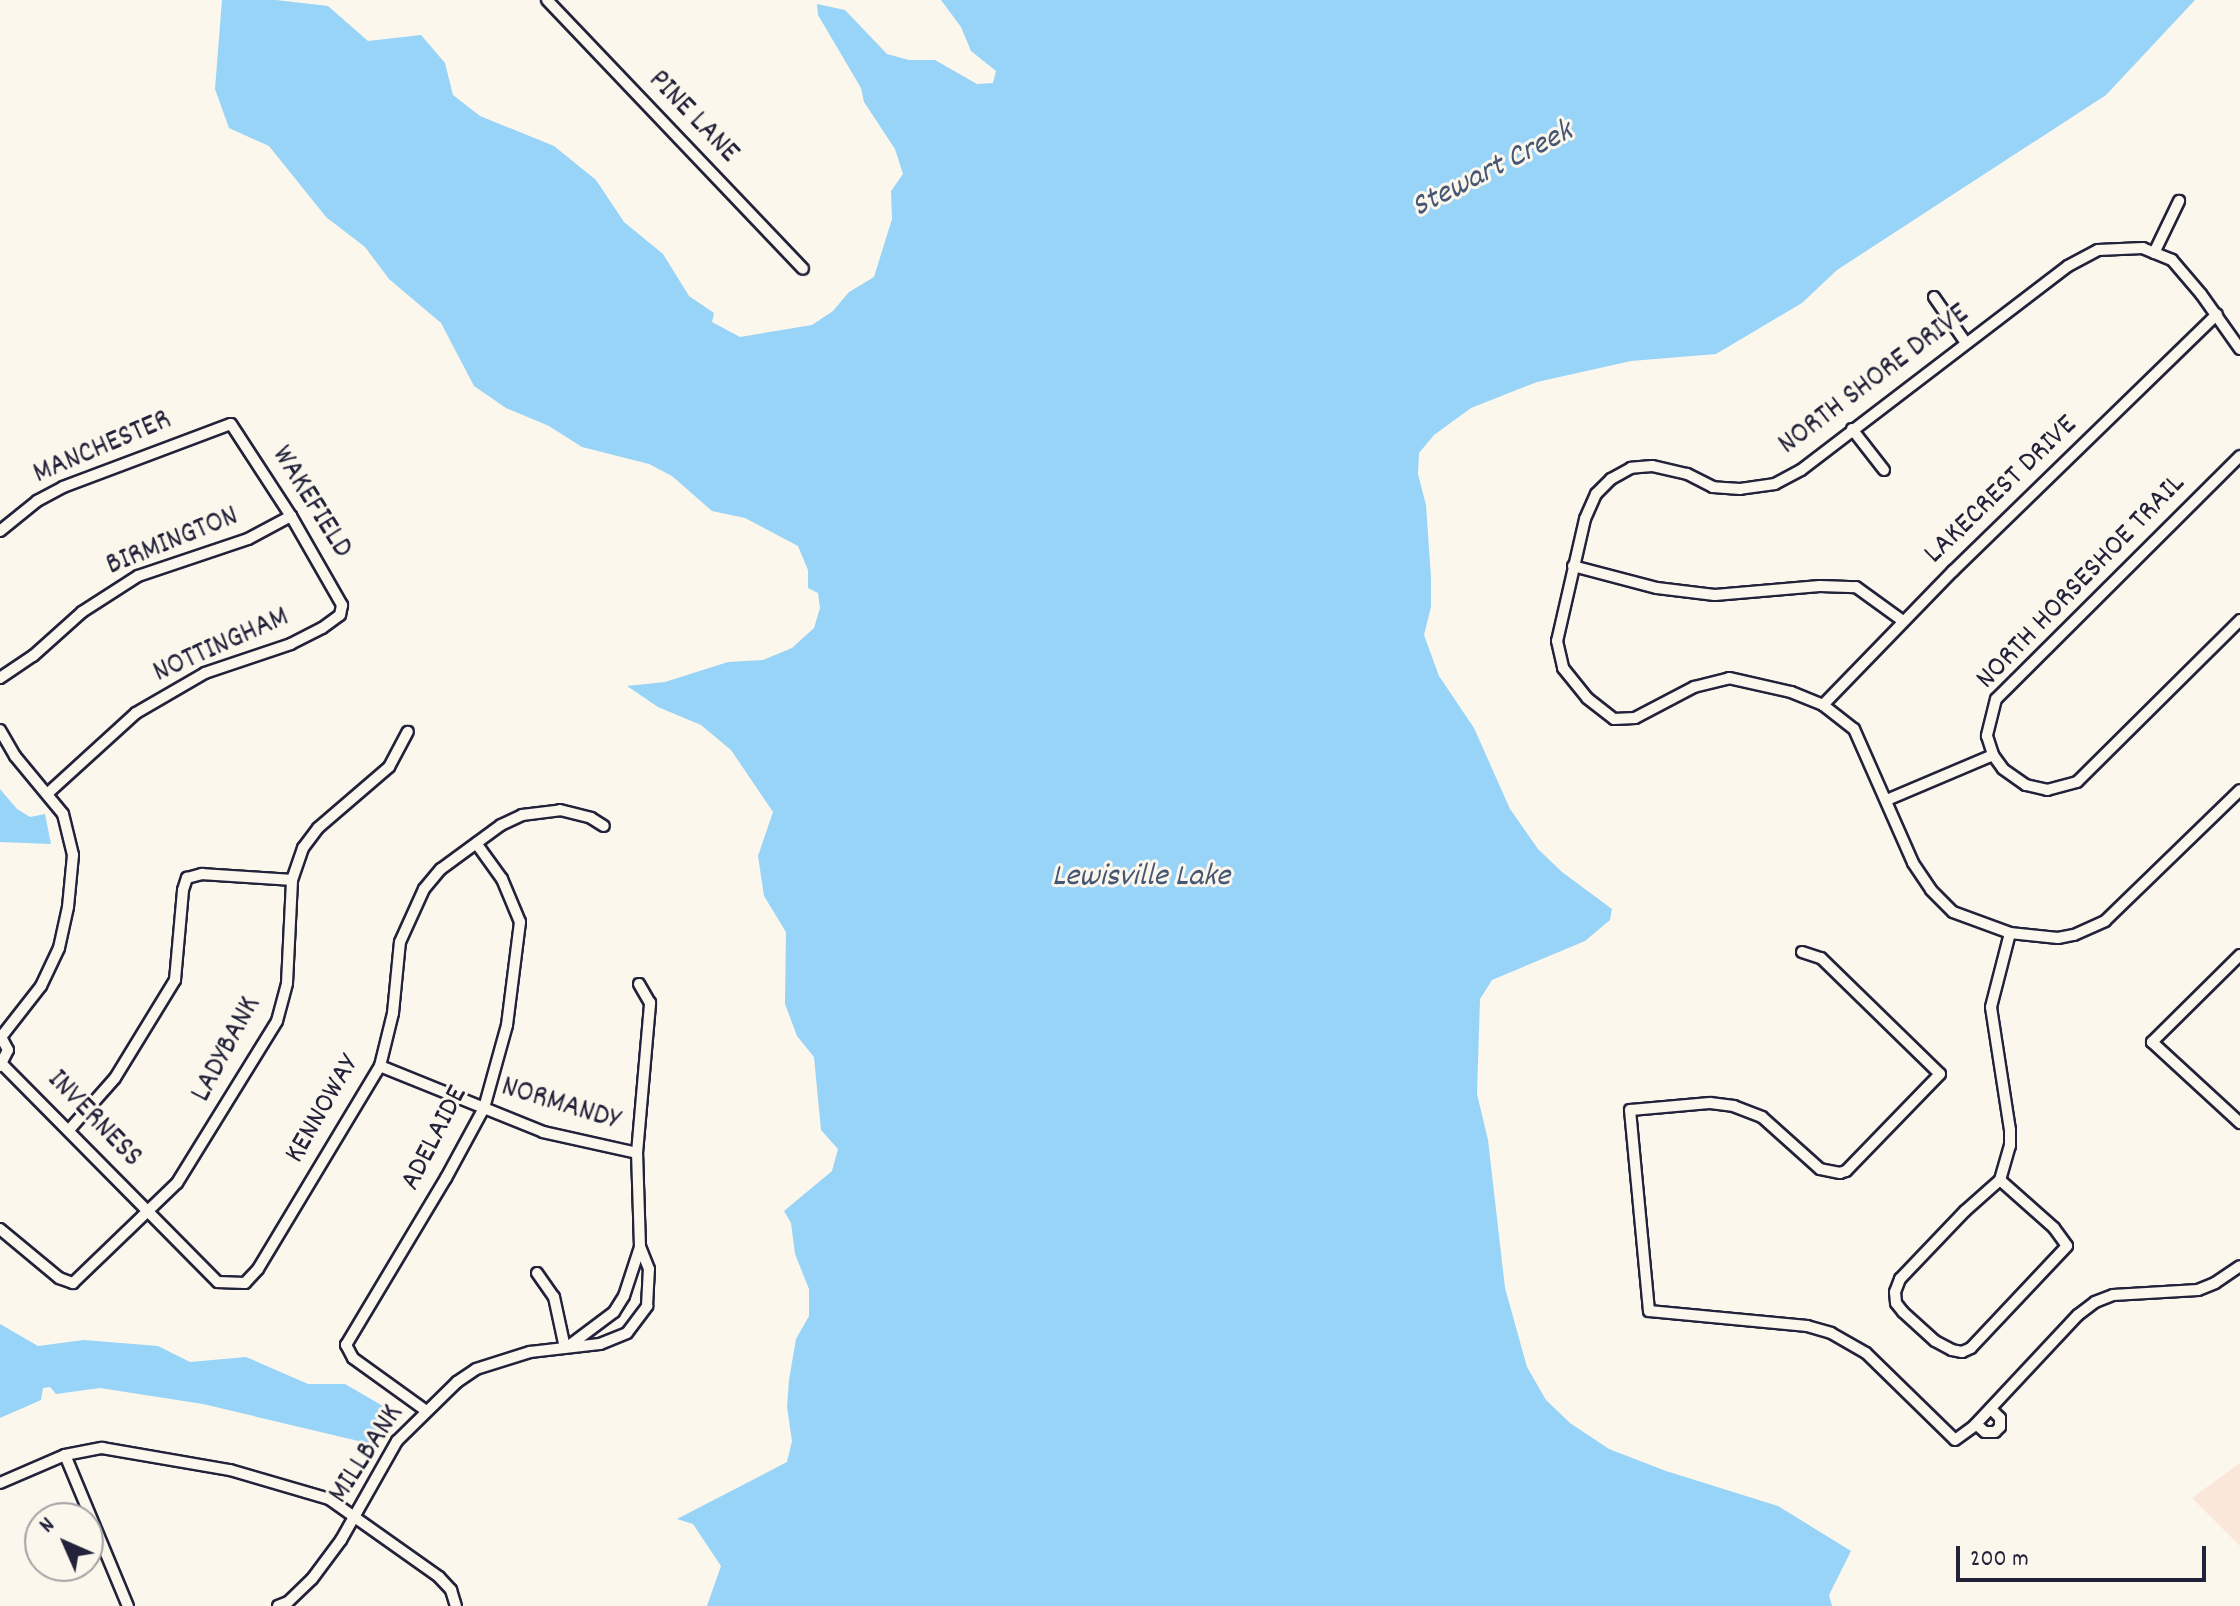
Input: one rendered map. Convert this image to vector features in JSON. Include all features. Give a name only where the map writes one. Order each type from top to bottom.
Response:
[{"type":"street","name":"PINE LANE","points":[[547,0],[803,269]]},
{"type":"street","points":[[2179,201],[2154,253],[2172,260],[2217,314],[2240,349]]},
{"type":"street","name":"NORTH SHORE DRIVE","points":[[1823,705],[1791,692],[1729,678],[1694,687],[1635,718],[1614,719],[1587,698],[1559,659],[1558,630],[1585,519],[1596,494],[1620,474],[1652,466],[1687,474],[1713,487],[1740,489],[1775,484],[1801,470],[2088,254],[2123,246],[2154,253]]},
{"type":"street","points":[[1934,297],[1966,343]]},
{"type":"street","name":"LAKECREST DRIVE","points":[[1823,705],[1903,621],[2217,314]]},
{"type":"street","name":"WAKEFIELD","points":[[231,424],[291,516],[338,594],[343,609]]},
{"type":"street","name":"MANCHESTER","points":[[0,531],[37,501],[63,487],[231,424]]},
{"type":"street","points":[[1852,429],[1884,470]]},
{"type":"street","name":"NORTH HORSESHOE TRAIL","points":[[1993,755],[1987,736],[1996,699],[2240,456]]},
{"type":"street","name":"BIRMINGTON","points":[[0,678],[33,656],[82,612],[138,576],[248,539],[291,516]]},
{"type":"street","points":[[1573,566],[1657,588],[1715,595],[1820,586],[1856,587],[1903,621]]},
{"type":"street","name":"NOTTINGHAM","points":[[48,793],[136,713],[205,673],[291,644],[335,620],[343,609]]},
{"type":"street","points":[[1887,800],[1993,755],[2003,769],[2026,785],[2047,790],[2077,782],[2240,620]]},
{"type":"street","points":[[1823,705],[1854,729],[1913,863],[1940,901],[1977,923],[2010,933],[2058,938],[2074,935],[2105,921],[2240,790]]},
{"type":"street","points":[[0,730],[15,756],[63,814],[71,838],[66,921],[54,961],[41,986],[1,1035],[8,1050],[1,1065]]},
{"type":"street","name":"LADYBANK","points":[[0,1229],[59,1278],[73,1283],[149,1211],[191,1164],[277,1021],[287,983],[292,880],[303,848],[318,828],[389,767],[408,732]]},
{"type":"street","name":"KENNOWAY","points":[[149,1211],[218,1282],[245,1283],[258,1269],[380,1066],[393,1013],[400,942],[410,912],[441,869],[501,825],[542,811],[575,813],[604,826]]},
{"type":"street","name":"ADELAIDE","points":[[425,1410],[353,1358],[346,1345],[484,1108],[507,1025],[520,922],[502,879],[476,843]]},
{"type":"street","points":[[69,1130],[115,1078],[175,980],[183,890],[187,878],[202,874],[292,880]]},
{"type":"street","points":[[2000,1180],[2054,1228],[2067,1246],[1971,1348],[1962,1352],[1952,1350],[1935,1341],[1903,1312],[1896,1303],[1895,1292],[1900,1279],[1965,1211],[2000,1180],[2010,1146],[2010,1130],[1991,1007],[2010,933]]},
{"type":"street","points":[[1802,952],[1821,958],[1940,1074],[1846,1171],[1840,1173],[1820,1169],[1773,1125],[1734,1106],[1710,1103],[1630,1110],[1649,1311],[1807,1326],[1831,1333],[1866,1353],[1955,1440],[1976,1424],[2078,1315],[2095,1302],[2113,1295],[2198,1290],[2240,1266]]},
{"type":"street","points":[[2237,1116],[2152,1042],[2240,955]]},
{"type":"street","name":"MILLBANK","points":[[565,1348],[614,1312],[624,1296],[640,1247],[637,1153],[650,1003],[639,984]]},
{"type":"street","name":"INVERNESS","points":[[1,1065],[149,1211]]},
{"type":"street","name":"NORMANDY","points":[[380,1066],[543,1132],[637,1153]]},
{"type":"street","name":"MILLBANK","points":[[285,1605],[312,1579],[355,1517],[397,1441],[425,1410],[476,1369],[530,1352],[600,1344],[627,1333],[647,1306],[649,1269],[640,1247]]},
{"type":"street","points":[[537,1273],[554,1297],[565,1348]]},
{"type":"street","points":[[1976,1424],[1985,1432],[1995,1432],[2000,1427],[2000,1418],[1991,1409]]},
{"type":"street","points":[[0,1483],[65,1455],[102,1448],[208,1465],[329,1499],[439,1577],[451,1590],[456,1606]]},
{"type":"street","points":[[65,1455],[128,1606]]},
{"type":"shaded area","points":[[2240,1463],[2240,1546],[2192,1498]]},
{"type":"water","name":"Lewisville Lake","points":[[222,0],[276,0],[328,6],[368,41],[421,35],[445,63],[453,95],[480,116],[554,146],[596,180],[624,222],[663,254],[689,296],[714,313],[712,322],[740,337],[812,325],[833,311],[849,292],[874,277],[892,219],[891,191],[903,174],[895,149],[864,102],[861,88],[818,15],[817,4],[845,10],[887,54],[909,60],[935,60],[977,84],[993,83],[996,71],[971,51],[961,27],[941,0],[2195,0],[2106,95],[1837,270],[1802,303],[1716,354],[1631,361],[1537,382],[1471,408],[1434,435],[1419,453],[1418,474],[1426,505],[1431,578],[1431,607],[1424,635],[1439,676],[1474,728],[1510,809],[1538,849],[1562,872],[1612,909],[1610,920],[1585,941],[1492,980],[1480,999],[1477,1094],[1488,1140],[1505,1288],[1527,1367],[1546,1400],[1570,1423],[1609,1449],[1666,1471],[1778,1506],[1851,1551],[1829,1595],[1832,1606],[707,1606],[721,1566],[693,1524],[677,1519],[787,1462],[792,1441],[787,1407],[789,1380],[796,1339],[809,1316],[809,1289],[795,1254],[791,1223],[784,1211],[832,1171],[838,1149],[821,1130],[814,1057],[797,1036],[785,1004],[786,932],[764,896],[758,856],[773,812],[731,750],[701,725],[658,707],[627,686],[665,682],[728,662],[763,660],[792,648],[814,628],[820,608],[818,593],[808,588],[808,570],[798,546],[745,518],[712,511],[672,476],[649,464],[582,447],[549,426],[506,408],[474,386],[441,323],[389,279],[365,247],[326,217],[269,146],[229,128],[215,89]]},
{"type":"water","points":[[0,789],[17,809],[30,817],[45,814],[51,844],[0,842]]},
{"type":"water","points":[[0,1324],[38,1346],[84,1340],[158,1346],[190,1362],[246,1357],[308,1384],[345,1384],[395,1413],[371,1444],[203,1404],[100,1388],[56,1394],[50,1387],[43,1388],[41,1400],[0,1418]]},
{"type":"water label","name":"Stewart Creek","points":[[1493,171]]}]
